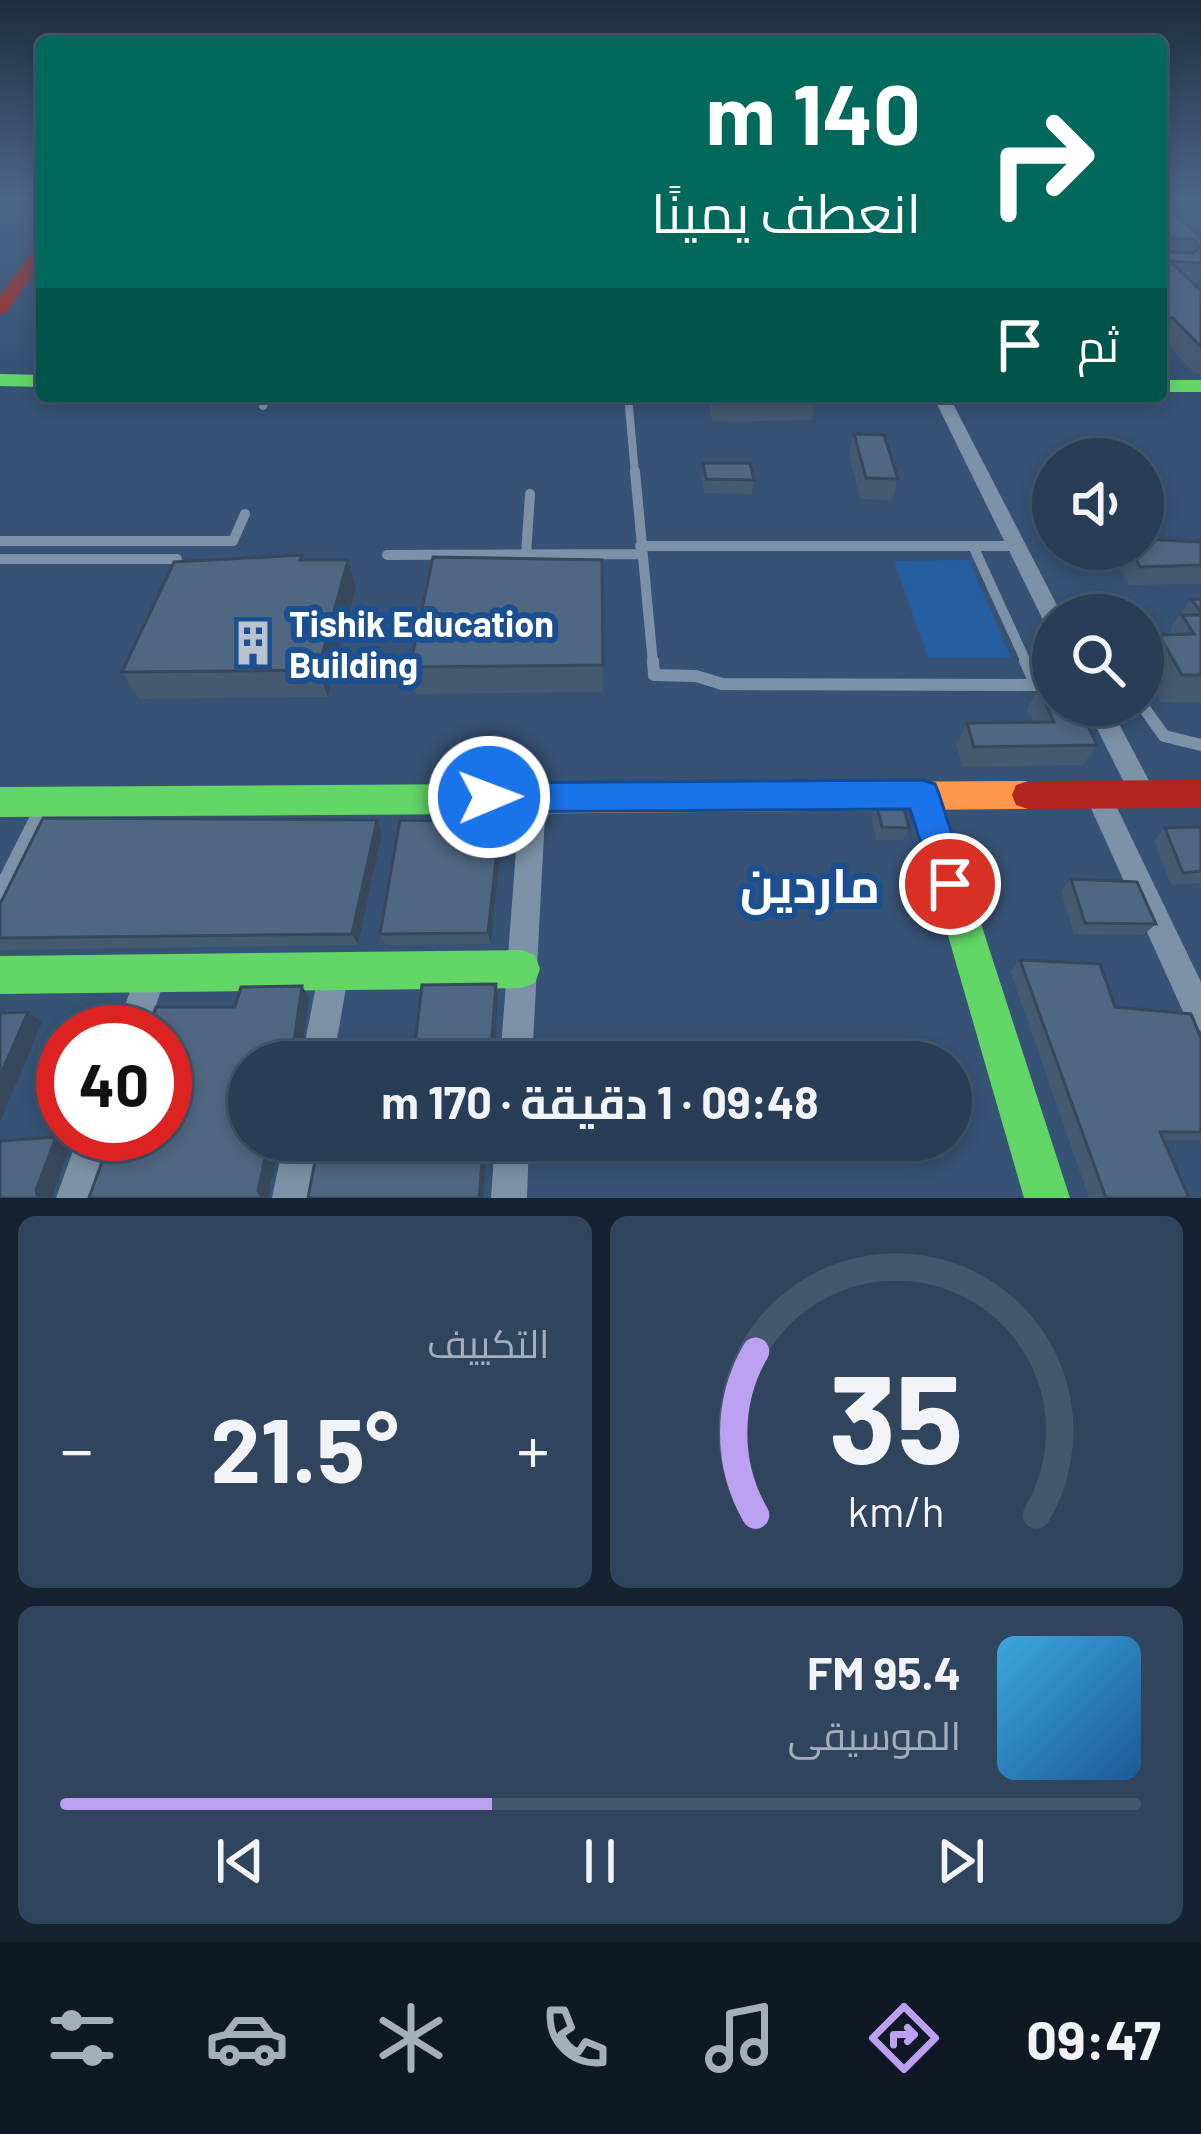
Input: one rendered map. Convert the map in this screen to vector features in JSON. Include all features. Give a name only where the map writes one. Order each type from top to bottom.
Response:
[{"type":"street","points":[[0,309],[36,258]]},
{"type":"street","points":[[0,380],[36,381]]},
{"type":"street","points":[[1167,386],[1201,386]]},
{"type":"street","points":[[944,402],[1041,594]]},
{"type":"street","points":[[1108,726],[1143,794]]},
{"type":"street","points":[[923,794],[1047,1198]]},
{"type":"street","points":[[0,802],[1201,794]]},
{"type":"street","points":[[1098,795],[1201,1016]]},
{"type":"street","points":[[517,1041],[533,797]]},
{"type":"street","points":[[0,904],[50,802]]},
{"type":"street","points":[[0,976],[521,969]]},
{"type":"street","points":[[320,1041],[334,971]]},
{"type":"street","points":[[141,1005],[152,974]]},
{"type":"street","points":[[74,1198],[87,1161]]},
{"type":"street","points":[[290,1198],[297,1161]]},
{"type":"street","points":[[508,1198],[511,1161]]},
{"type":"lane","points":[[628,402],[654,675],[696,676],[722,684],[1036,685],[974,546]]},
{"type":"lane","points":[[526,555],[530,494]]},
{"type":"lane","points":[[0,541],[233,541],[245,514]]},
{"type":"lane","points":[[387,555],[1016,546]]},
{"type":"lane","points":[[0,559],[177,559]]},
{"type":"lane","points":[[1152,726],[1164,739],[1201,745]]},
{"type":"shaded area","points":[[969,560],[1011,658],[928,658],[894,561]]},
{"type":"building","points":[[1167,255],[1201,255],[1201,263],[1170,261],[1201,291],[1201,347],[1167,318]]},
{"type":"building","points":[[854,434],[884,435],[898,479],[866,478]]},
{"type":"building","points":[[703,463],[750,463],[754,480],[706,479]]},
{"type":"building","points":[[1164,540],[1201,542],[1201,565],[1164,566]]},
{"type":"building","name":"Tishik Education Building","points":[[302,555],[300,560],[348,560],[318,670],[122,672],[174,562]]},
{"type":"building","points":[[433,557],[602,560],[603,665],[410,667]]},
{"type":"building","points":[[1182,615],[1201,615],[1201,675],[1182,675],[1164,644],[1164,635],[1194,634]]},
{"type":"building","points":[[967,723],[1088,726],[1097,745],[974,747]]},
{"type":"building","points":[[876,804],[903,804],[909,828],[882,827]]},
{"type":"building","points":[[43,818],[377,820],[352,934],[0,938],[0,904]]},
{"type":"building","points":[[400,820],[500,822],[488,933],[380,934]]},
{"type":"building","points":[[1201,827],[1201,871],[1183,873],[1165,828]]},
{"type":"building","points":[[1071,879],[1137,882],[1156,924],[1085,923]]},
{"type":"building","points":[[1020,960],[1100,964],[1115,1007],[1191,1014],[1201,1038],[1201,1132],[1160,1132],[1189,1198],[1106,1198]]},
{"type":"building","points":[[496,984],[492,1041],[415,1041],[422,985]]},
{"type":"building","points":[[302,986],[294,1041],[228,1041],[228,1161],[264,1161],[258,1191],[263,1198],[89,1198],[102,1161],[192,1161],[192,1007],[235,1007],[241,987]]},
{"type":"building","points":[[28,1012],[0,1076],[0,1013]]},
{"type":"building","points":[[36,1138],[36,1161],[47,1161],[36,1190],[38,1198],[0,1198],[0,1141]]},
{"type":"building","points":[[315,1161],[482,1161],[479,1198],[308,1198]]},
{"type":"traffic: fast","points":[[0,380],[36,381]]},
{"type":"traffic: fast","points":[[1167,386],[1201,386]]},
{"type":"traffic: fast","points":[[923,794],[1047,1198]]},
{"type":"traffic: fast","points":[[0,802],[487,799]]},
{"type":"traffic: fast","points":[[0,975],[521,969]]},
{"type":"traffic: slow","points":[[487,799],[1028,795]]},
{"type":"traffic: jam","points":[[0,309],[36,258]]},
{"type":"traffic: jam","points":[[1028,795],[1201,794]]},
{"type":"place","name":"Tishik Education Building","points":[[253,643]]},
{"type":"district","name":"ماردین","points":[[810,884]]},
{"type":"route","points":[[489,797],[923,794],[950,884]]}]
